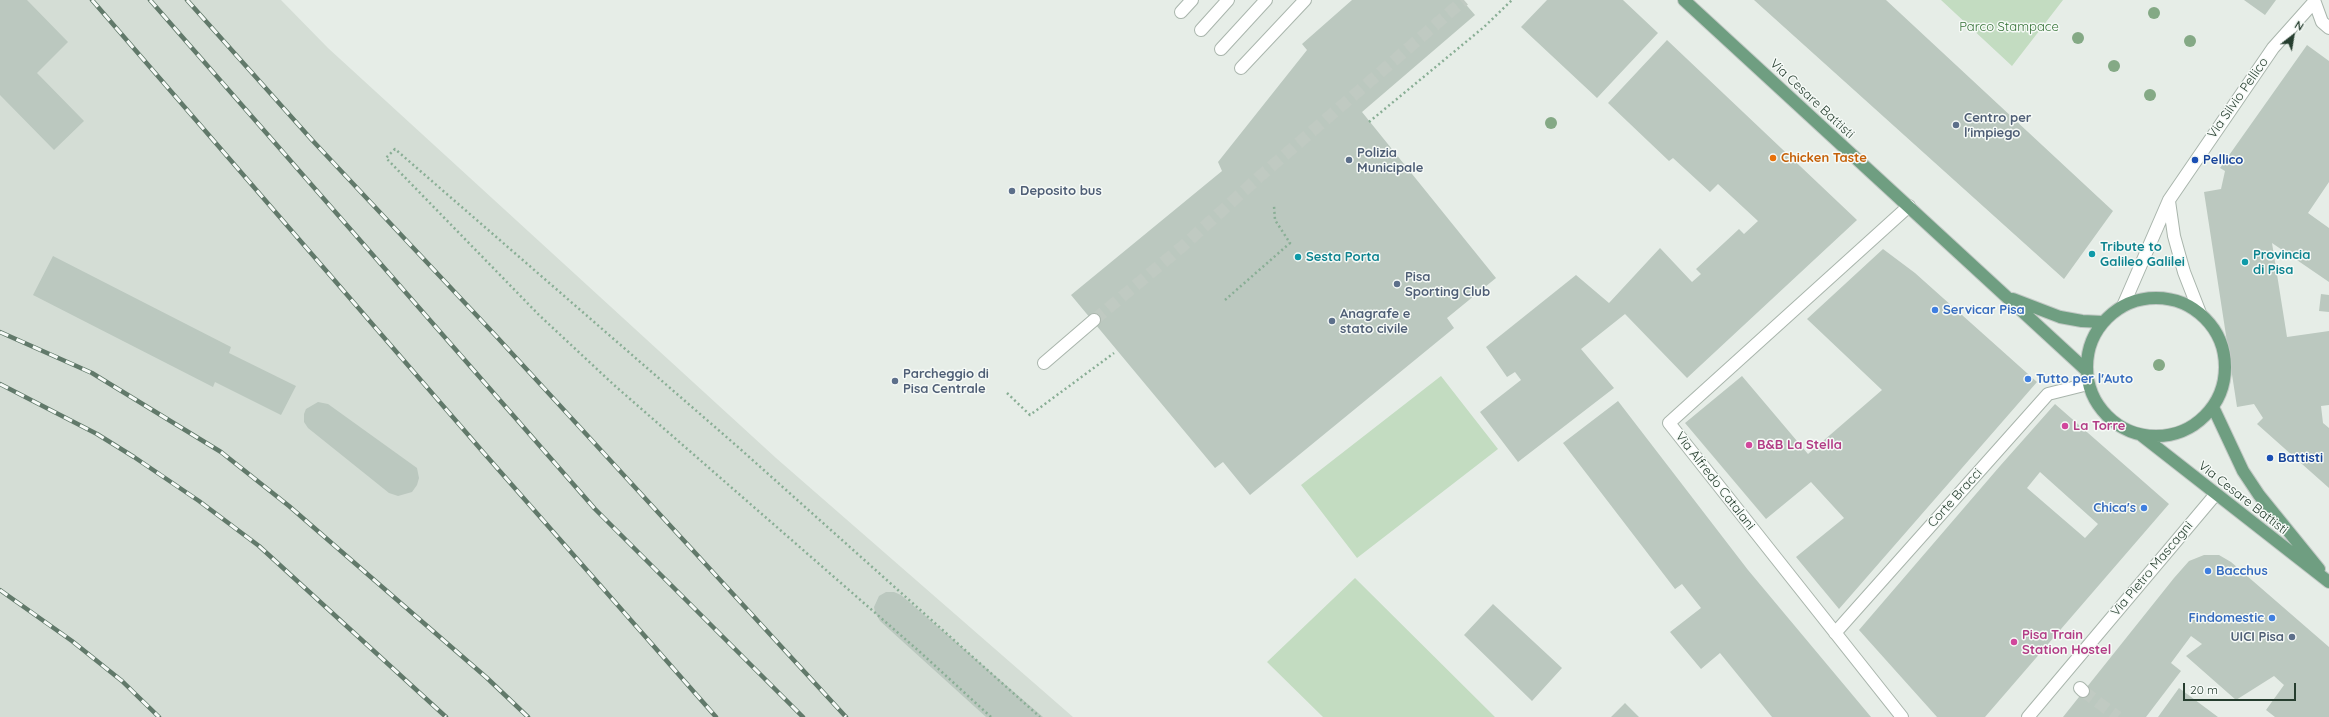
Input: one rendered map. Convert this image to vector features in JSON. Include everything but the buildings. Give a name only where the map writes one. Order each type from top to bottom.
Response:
[{"type":"main road","name":"Via Cesare Battisti","points":[[1684,0],[2010,298],[2044,333],[2086,370]]},
{"type":"main road","name":"Via Cesare Battisti","points":[[2010,298],[2060,317],[2082,321],[2103,322]]},
{"type":"main road","points":[[2163,298],[2183,303],[2200,313],[2215,330],[2223,349],[2226,369],[2222,389],[2213,407],[2199,422],[2181,432],[2161,436],[2141,435],[2123,428],[2107,417],[2096,402],[2088,384],[2086,370],[2087,353],[2093,336],[2103,322],[2123,306],[2142,299],[2163,298]]},
{"type":"main road","name":"Via Cesare Battisti","points":[[2213,407],[2230,446],[2255,489],[2329,581]]},
{"type":"main road","name":"Via Cesare Battisti","points":[[2141,435],[2215,495],[2329,581]]},
{"type":"street","points":[[1181,12],[1192,0]]},
{"type":"street","points":[[1201,30],[1228,0]]},
{"type":"street","points":[[1221,49],[1266,0]]},
{"type":"street","points":[[1241,68],[1305,0]]},
{"type":"street","points":[[2314,1],[2322,22],[2329,28]]},
{"type":"street","name":"Via Silvio Pellico","points":[[2123,306],[2169,200],[2273,48],[2314,1]]},
{"type":"street","points":[[2169,200],[2174,236],[2200,313]]},
{"type":"street","name":"Via Alfredo Catalani","points":[[1902,717],[1669,423],[1909,206]]},
{"type":"street","points":[[1044,363],[1094,320]]},
{"type":"street","name":"Corte Bracci","points":[[1835,633],[2048,394],[2088,384]]},
{"type":"street","name":"Via Pietro Mascagni","points":[[2028,717],[2215,495]]},
{"type":"path","points":[[1369,122],[1484,27],[1512,0]]},
{"type":"path","points":[[991,717],[920,652],[614,385],[539,315],[386,158],[396,149],[738,447],[1040,717]]},
{"type":"path","points":[[1225,300],[1290,243],[1274,220],[1274,206]]},
{"type":"path","points":[[1007,393],[1030,415],[1114,353]]},
{"type":"shaded area","points":[[0,0],[281,0],[328,48],[776,458],[1073,717],[0,717]]},
{"type":"green space","name":"Parco Stampace","points":[[1941,0],[2063,0],[2012,66]]},
{"type":"green space","points":[[1441,376],[1498,449],[1357,558],[1301,485]]},
{"type":"green space","points":[[1355,578],[1495,717],[1323,717],[1267,662]]},
{"type":"tunnel","points":[[1094,320],[1183,246],[1258,178],[1464,0]]},
{"type":"tunnel","points":[[2083,691],[2118,717]]},
{"type":"railway","points":[[92,0],[483,452],[716,717]]},
{"type":"railway","points":[[150,0],[595,509],[803,717]]},
{"type":"railway","points":[[187,0],[312,140],[496,336],[846,717]]},
{"type":"railway","points":[[0,332],[92,373],[221,452],[289,506],[487,678],[528,717]]},
{"type":"railway","points":[[0,384],[97,434],[199,501],[259,546],[446,717]]},
{"type":"railway","points":[[0,590],[72,641],[122,681],[159,717]]},
{"type":"place","name":"Centro per l'impiego","points":[[1956,125]]},
{"type":"place","name":"Chicken Taste","points":[[1773,158]]},
{"type":"place","name":"Polizia Municipale","points":[[1349,160]]},
{"type":"place","name":"Pellico","points":[[2195,160]]},
{"type":"place","name":"Deposito bus","points":[[1012,191]]},
{"type":"place","name":"Tribute to Galileo Galilei","points":[[2092,254]]},
{"type":"place","name":"Sesta Porta","points":[[1298,257]]},
{"type":"place","name":"Provincia di Pisa","points":[[2245,262]]},
{"type":"place","name":"Pisa Sporting Club","points":[[1397,284]]},
{"type":"place","name":"Servicar Pisa","points":[[1935,310]]},
{"type":"place","name":"Anagrafe e stato civile","points":[[1332,321]]},
{"type":"place","name":"Tutto per l'Auto","points":[[2028,379]]},
{"type":"place","name":"Parcheggio di Pisa Centrale","points":[[895,381]]},
{"type":"place","name":"La Torre","points":[[2065,426]]},
{"type":"place","name":"B&B La Stella","points":[[1749,445]]},
{"type":"place","name":"Battisti","points":[[2270,458]]},
{"type":"place","name":"Chica's","points":[[2144,508]]},
{"type":"place","name":"Bacchus","points":[[2208,571]]},
{"type":"place","name":"Findomestic","points":[[2272,618]]},
{"type":"place","name":"UICI Pisa","points":[[2292,637]]},
{"type":"place","name":"Pisa Train Station Hostel","points":[[2014,642]]}]
